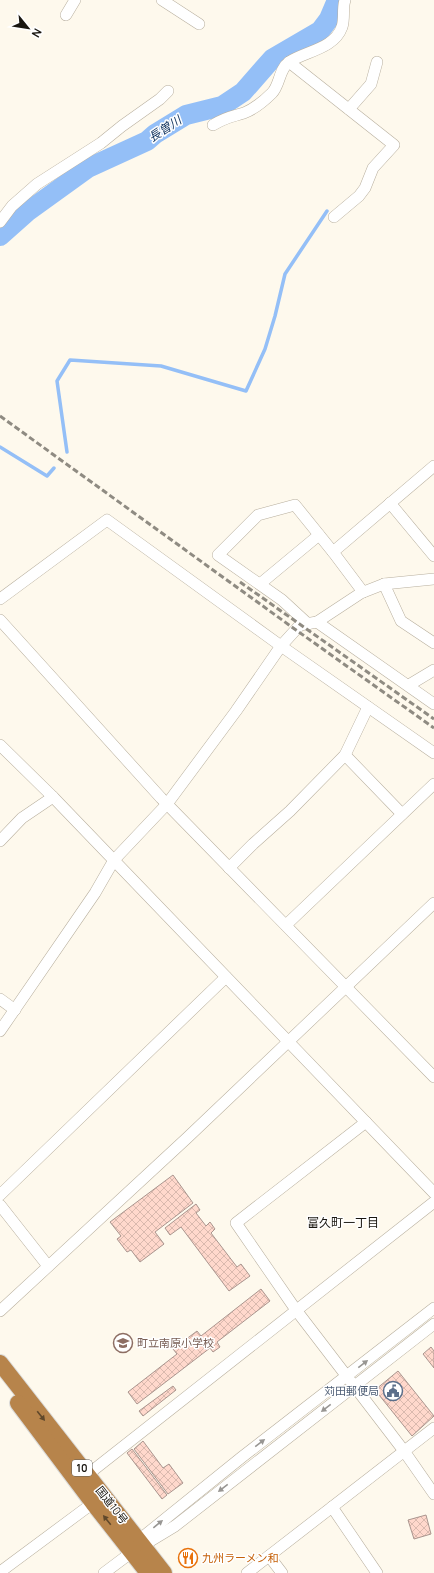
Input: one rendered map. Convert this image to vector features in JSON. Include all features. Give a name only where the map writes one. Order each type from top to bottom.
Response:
[{"type":"highway","name":"国道10号","points":[[0,1363],[83,1478],[93,1503],[164,1573]]},
{"type":"highway","name":"国道10号","points":[[0,1380],[138,1546],[148,1573]]},
{"type":"street","points":[[66,15],[74,0]]},
{"type":"street","points":[[162,0],[199,24]]},
{"type":"street","points":[[213,125],[225,117],[244,113],[257,106],[273,92],[279,82],[283,67],[289,62],[323,46],[339,34],[344,17],[345,0]]},
{"type":"street","points":[[289,62],[394,145],[373,168],[365,188],[359,196],[334,217]]},
{"type":"street","points":[[349,109],[371,84],[377,62]]},
{"type":"street","points":[[0,222],[12,206],[37,184],[101,143],[160,99],[168,91]]},
{"type":"street","points":[[333,552],[434,466]]},
{"type":"street","points":[[390,503],[434,556]]},
{"type":"street","points":[[363,592],[295,505],[258,515],[218,555],[313,623],[409,685],[434,704]]},
{"type":"street","points":[[0,598],[107,520],[281,646],[434,752]]},
{"type":"street","points":[[260,584],[319,535]]},
{"type":"street","points":[[0,1031],[95,893],[114,860],[167,804],[236,712],[281,646],[300,625],[313,623],[363,592],[384,584],[434,579]]},
{"type":"street","points":[[384,584],[401,621],[434,643]]},
{"type":"street","points":[[0,620],[167,804],[346,987],[433,1073]]},
{"type":"street","points":[[409,685],[434,670]]},
{"type":"street","points":[[230,868],[253,844],[290,811],[345,755],[368,706]]},
{"type":"street","points":[[0,745],[53,797],[434,1193]]},
{"type":"street","points":[[345,755],[402,814]]},
{"type":"street","points":[[286,925],[434,784]]},
{"type":"street","points":[[0,841],[22,818],[53,797]]},
{"type":"street","points":[[0,1310],[288,1042],[434,903]]},
{"type":"street","points":[[0,1194],[226,977]]},
{"type":"street","points":[[0,999],[15,1010]]},
{"type":"street","points":[[366,1122],[236,1223],[296,1310],[404,1451],[434,1494]]},
{"type":"street","points":[[83,1478],[434,1202]]},
{"type":"street","points":[[0,1205],[48,1266]]},
{"type":"street","points":[[104,1573],[138,1546],[242,1457],[434,1308]]},
{"type":"street","points":[[138,1546],[174,1526],[434,1324]]},
{"type":"street","points":[[247,1573],[434,1428]]},
{"type":"street","points":[[0,1572],[93,1503]]},
{"type":"street","points":[[332,1507],[377,1573]]},
{"type":"street","points":[[269,1556],[282,1573]]},
{"type":"building","points":[[173,1175],[193,1203],[155,1232],[164,1244],[140,1262],[131,1250],[127,1252],[117,1239],[121,1236],[110,1222]]},
{"type":"building","points":[[196,1204],[200,1210],[196,1213],[206,1226],[210,1222],[215,1229],[211,1233],[237,1267],[241,1264],[250,1276],[229,1291],[181,1227],[170,1235],[165,1228]]},
{"type":"building","points":[[261,1289],[270,1301],[217,1342],[220,1347],[213,1352],[210,1348],[137,1404],[128,1392],[177,1354],[173,1349],[197,1331],[201,1336]]},
{"type":"building","points":[[431,1347],[434,1351],[434,1368],[423,1354]]},
{"type":"building","points":[[398,1371],[434,1416],[412,1436],[375,1390]]},
{"type":"building","points":[[173,1386],[176,1390],[143,1416],[139,1411]]},
{"type":"building","points":[[143,1441],[163,1468],[169,1464],[183,1483],[168,1494],[134,1449]]},
{"type":"building","points":[[132,1449],[167,1495],[162,1499],[127,1453]]},
{"type":"building","points":[[426,1515],[431,1534],[414,1539],[408,1520]]},
{"type":"waterway","name":"長曽川","points":[[0,236],[27,212],[88,168],[147,141],[155,134],[186,115],[222,106],[243,92],[272,59],[320,31],[329,19],[337,0]]},
{"type":"waterway","points":[[67,452],[57,381],[70,360],[161,366],[246,391],[265,349],[285,274],[327,211]]},
{"type":"waterway","points":[[0,447],[47,476],[54,468]]},
{"type":"railway","points":[[0,416],[434,728]]},
{"type":"railway","points":[[240,582],[434,719]]},
{"type":"place","name":"町立南原小学校","points":[[123,1343]]},
{"type":"place","name":"苅田郵便局","points":[[393,1391]]},
{"type":"place","name":"九州ラーメン和","points":[[188,1558]]},
{"type":"district","name":"富久町一丁目","points":[[343,1223]]}]
